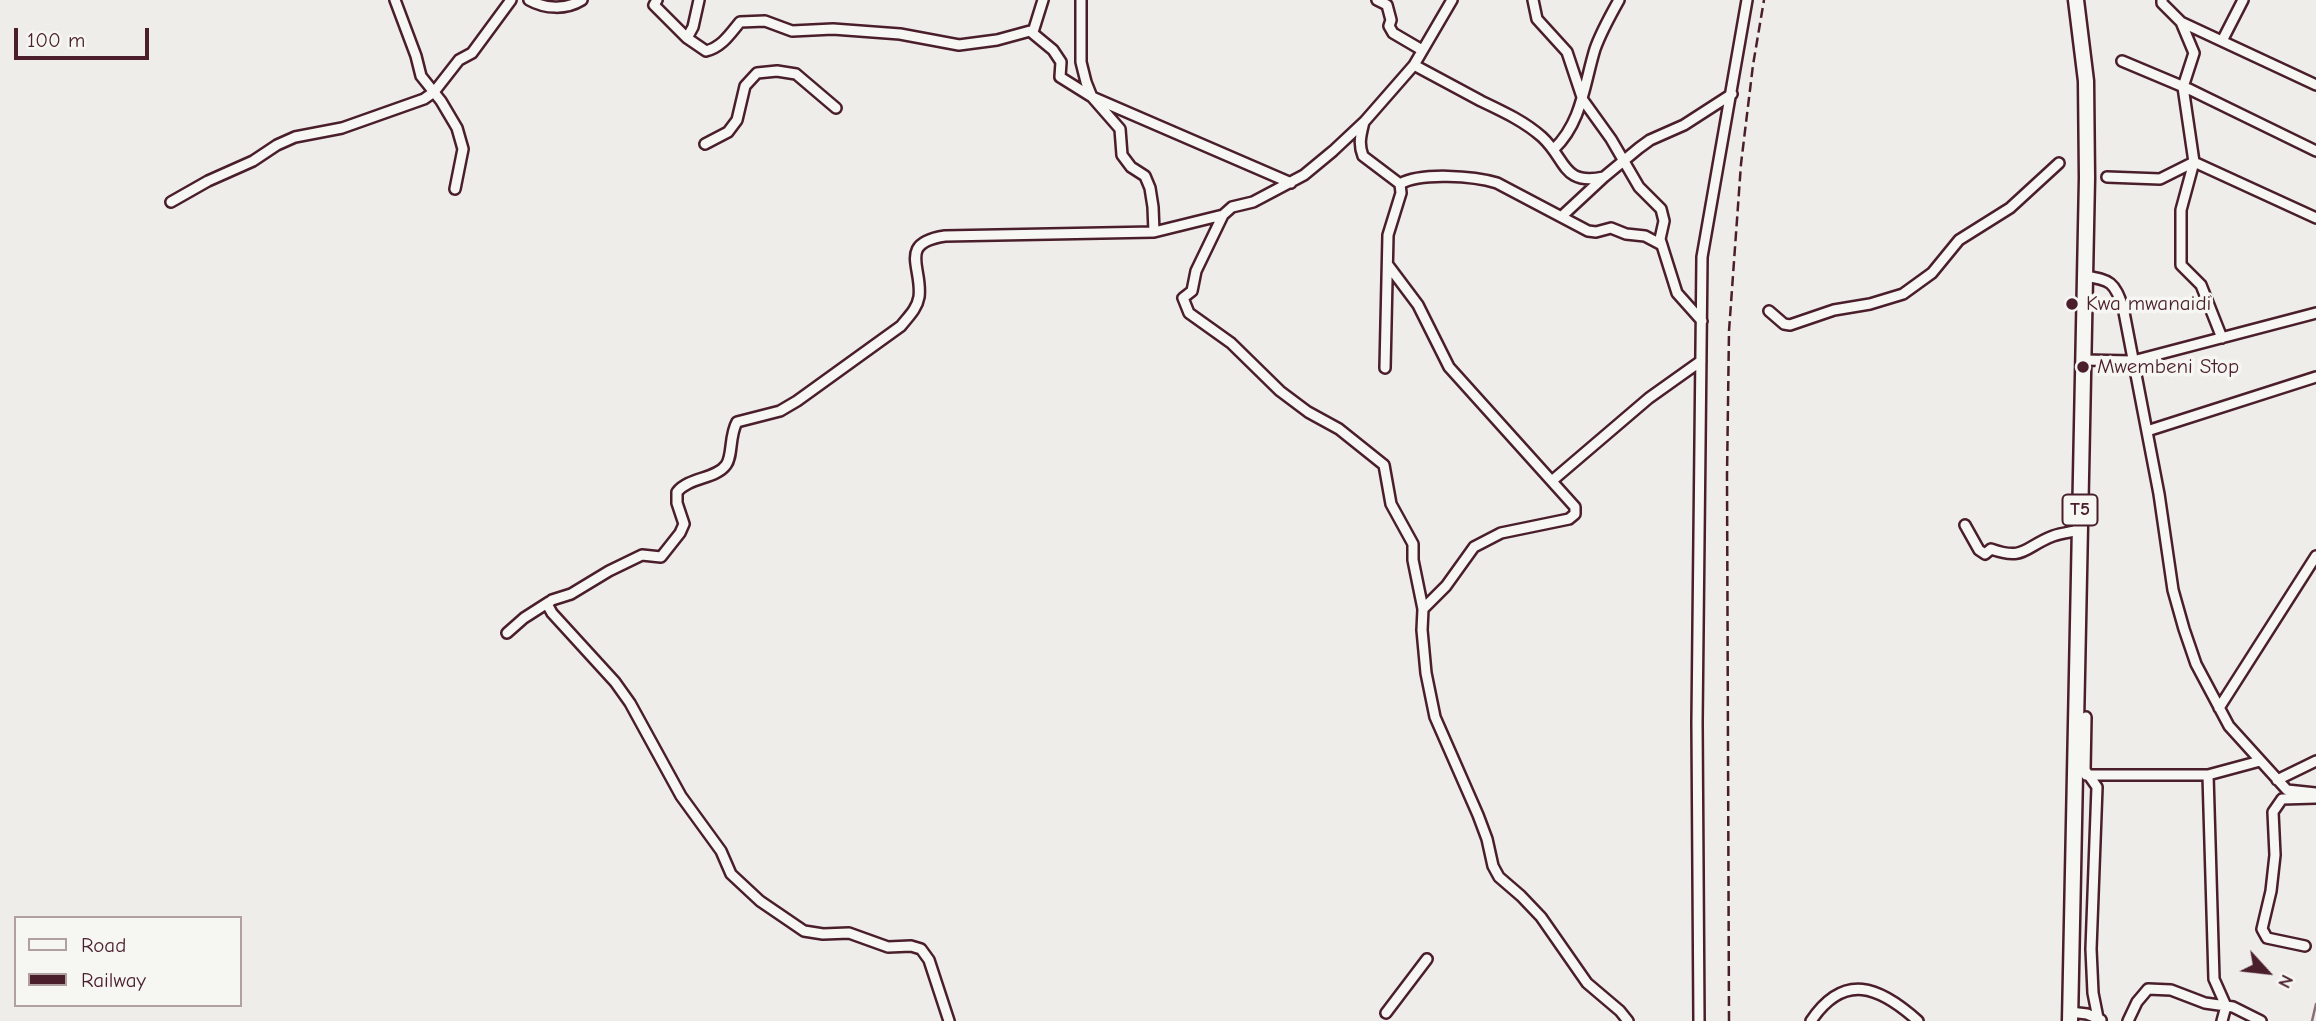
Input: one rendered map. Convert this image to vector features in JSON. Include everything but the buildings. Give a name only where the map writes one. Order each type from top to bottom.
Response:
[{"type":"highway","name":"T5","points":[[2070,1016],[2082,773],[2080,530],[2087,153],[2086,81],[2076,0]]},
{"type":"street","points":[[395,0],[421,76],[441,101],[457,128],[463,149],[455,189]]},
{"type":"street","points":[[172,202],[295,137],[342,128],[424,99],[434,92],[459,60],[472,53],[511,0]]},
{"type":"street","points":[[529,0],[540,5],[557,7],[574,5],[582,0]]},
{"type":"street","points":[[687,38],[693,27],[699,0]]},
{"type":"street","points":[[1033,32],[1043,0]]},
{"type":"street","points":[[1081,0],[1081,62],[1086,82],[1092,97],[1120,129],[1122,155],[1131,167],[1145,176],[1150,188],[1154,232]]},
{"type":"street","points":[[1377,0],[1387,5],[1391,20],[1389,26],[1393,33],[1422,50]]},
{"type":"street","points":[[1452,0],[1414,65],[1333,152],[1292,183],[1253,202],[1232,207],[1223,215],[1196,271],[1192,291],[1183,298],[1189,313],[1231,343],[1287,397],[1339,429],[1384,465],[1391,505],[1413,544],[1413,560],[1423,609],[1426,673],[1435,717],[1478,815],[1493,866],[1499,877],[1541,917],[1587,983],[1628,1021]]},
{"type":"street","points":[[1533,0],[1537,19],[1567,52],[1583,100],[1625,161],[1639,187],[1661,209],[1664,221],[1660,234],[1662,245],[1677,293],[1702,321]]},
{"type":"street","points":[[1554,149],[1568,132],[1583,100],[1596,47],[1619,0]]},
{"type":"street","points":[[1699,1021],[1697,722],[1702,257],[1748,0]]},
{"type":"street","points":[[2162,0],[2181,22],[2316,85]]},
{"type":"street","points":[[2222,41],[2243,0]]},
{"type":"street","points":[[654,2],[687,38],[706,51],[711,51],[727,39],[740,22],[760,20],[792,30],[833,29],[900,34],[959,45],[1033,32],[1053,50],[1061,62],[1060,77],[1092,97],[1292,183]]},
{"type":"street","points":[[2181,22],[2194,53],[2183,87],[2194,162],[2182,210],[2181,265],[2201,285],[2222,338]]},
{"type":"street","points":[[2122,61],[2316,151]]},
{"type":"street","points":[[1414,65],[1529,127],[1554,149],[1566,169],[1579,179],[1604,177]]},
{"type":"street","points":[[705,144],[728,132],[737,120],[745,86],[757,73],[777,71],[796,74],[836,108]]},
{"type":"street","points":[[1562,217],[1604,177],[1650,140],[1684,125],[1732,94]]},
{"type":"street","points":[[1364,121],[1360,139],[1363,156],[1400,184],[1401,193],[1388,234],[1385,368]]},
{"type":"street","points":[[2107,177],[2160,179],[2194,162]]},
{"type":"street","points":[[2194,162],[2316,218]]},
{"type":"street","points":[[1769,311],[1784,324],[1790,325],[1834,310],[1878,302],[1903,294],[1932,273],[1959,240],[2010,208],[2059,163]]},
{"type":"street","points":[[1400,184],[1429,177],[1483,179],[1497,183],[1588,231],[1611,228],[1626,234],[1645,236],[1662,245]]},
{"type":"street","points":[[508,633],[524,618],[549,602],[571,594],[609,570],[642,555],[662,557],[682,528],[684,520],[677,503],[677,492],[686,484],[727,465],[730,442],[737,422],[780,411],[901,326],[914,310],[919,297],[915,266],[916,253],[923,243],[945,236],[1154,232],[1223,215]]},
{"type":"street","points":[[1388,265],[1418,304],[1449,367],[1575,507],[1575,514],[1570,519],[1500,533],[1474,547],[1446,586],[1423,609]]},
{"type":"street","points":[[2085,276],[2105,279],[2113,285],[2123,307],[2173,590],[2196,664],[2228,726],[2277,780],[2287,790],[2316,795]]},
{"type":"street","points":[[2083,360],[2133,361],[2316,313]]},
{"type":"street","points":[[1553,480],[1649,398],[1701,361]]},
{"type":"street","points":[[2147,431],[2316,377]]},
{"type":"street","points":[[1965,525],[1974,542],[1985,554],[1991,549],[2008,555],[2023,552],[2054,536],[2080,530]]},
{"type":"street","points":[[2219,708],[2316,556]]},
{"type":"street","points":[[549,602],[549,610],[615,682],[630,703],[681,796],[721,851],[731,874],[760,901],[804,931],[823,934],[849,933],[888,947],[911,946],[921,949],[929,960],[948,1021]]},
{"type":"street","points":[[2082,773],[2085,770],[2086,717]]},
{"type":"street","points":[[2082,773],[2208,775],[2260,761]]},
{"type":"street","points":[[2277,780],[2316,761]]},
{"type":"street","points":[[2082,773],[2097,787],[2091,949],[2093,993],[2100,1019]]},
{"type":"street","points":[[2208,775],[2214,979],[2226,1006],[2221,1021]]},
{"type":"street","points":[[2305,946],[2267,938],[2262,929],[2271,891],[2275,855],[2273,812],[2281,799],[2316,795]]},
{"type":"street","points":[[1386,1013],[1427,959]]},
{"type":"street","points":[[1811,1021],[1829,999],[1843,991],[1858,988],[1889,1000],[1918,1021]]},
{"type":"street","points":[[2128,1021],[2137,1002],[2148,989],[2171,990],[2205,1003],[2233,1007],[2261,1021]]},
{"type":"street","points":[[2070,1016],[2087,1014],[2100,1019]]},
{"type":"waterway","points":[[2312,1021],[2316,1004]]},
{"type":"railway","points":[[1729,1021],[1729,331],[1741,164],[1764,0]]},
{"type":"place","name":"Kwa mwanaidi","points":[[2072,304]]},
{"type":"place","name":"Mwembeni Stop","points":[[2083,367]]}]
